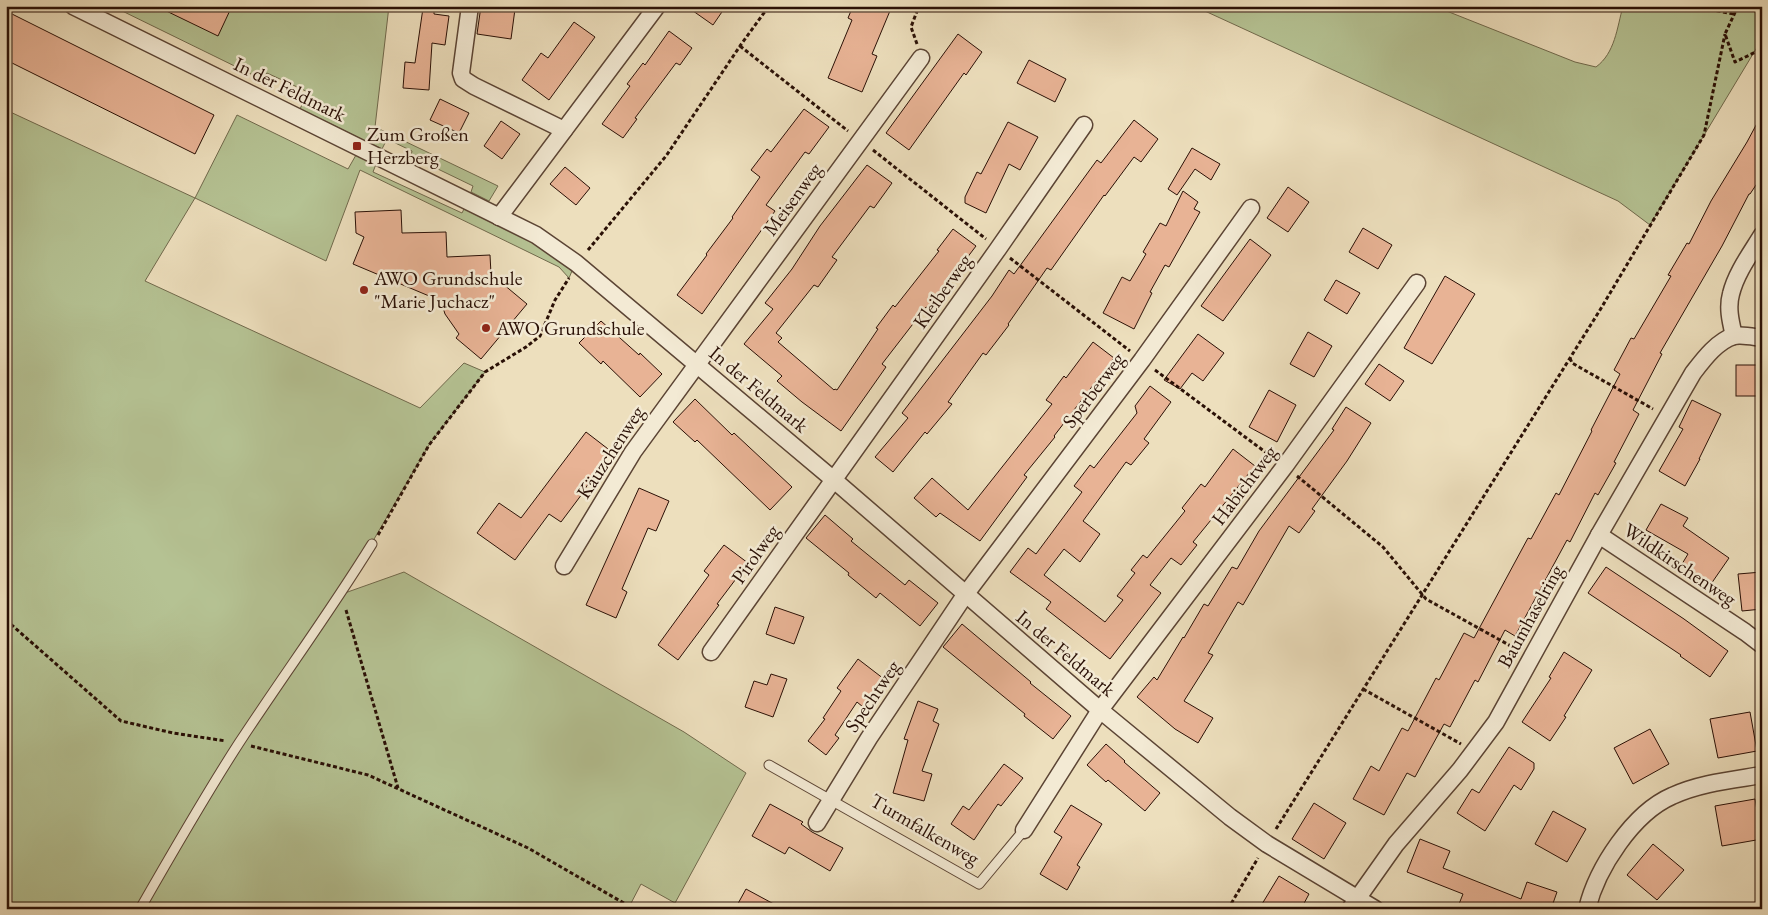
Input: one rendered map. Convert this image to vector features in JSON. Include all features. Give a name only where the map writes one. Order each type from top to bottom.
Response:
[{"type":"street","name":"In der Feldmark","points":[[73,6],[536,235],[576,263],[834,480],[1100,710],[1230,817],[1353,903],[1375,909]]},
{"type":"street","points":[[470,6],[460,73],[463,80],[564,130]]},
{"type":"street","points":[[499,217],[657,6]]},
{"type":"street","name":"Meisenweg","points":[[697,365],[921,58]]},
{"type":"street","name":"Kleiberweg","points":[[834,480],[1084,125]]},
{"type":"street","name":"Sperberweg","points":[[965,595],[1142,360],[1251,208]]},
{"type":"street","points":[[1762,235],[1731,294],[1729,317],[1734,336],[1762,338]]},
{"type":"street","name":"Habichtweg","points":[[1100,710],[1285,466],[1417,283]]},
{"type":"street","name":"Baumhaselring","points":[[1353,903],[1396,844],[1474,752],[1496,722],[1599,535],[1668,418],[1692,373],[1710,350],[1734,336]]},
{"type":"street","name":"Käuzchenweg","points":[[564,566],[633,452],[697,365]]},
{"type":"street","name":"Pirolweg","points":[[712,652],[834,480]]},
{"type":"street","name":"Wildkirschenweg","points":[[1599,535],[1745,632],[1762,646]]},
{"type":"street","name":"Spechtweg","points":[[818,823],[869,738],[965,595]]},
{"type":"street","name":"Turmfalkenweg","points":[[1024,830],[1100,710]]},
{"type":"street","points":[[1587,909],[1612,852],[1633,826],[1652,809],[1671,796],[1703,785],[1762,775]]},
{"type":"lane","points":[[140,909],[178,842],[239,743],[341,594],[372,544]]},
{"type":"lane","name":"Turmfalkenweg","points":[[769,765],[979,884],[1024,830]]},
{"type":"path","points":[[372,544],[429,444],[485,372],[526,347],[540,336],[555,300],[576,263],[666,156],[769,6]]},
{"type":"path","points":[[919,6],[911,27],[921,58]]},
{"type":"path","points":[[1698,6],[1734,14]]},
{"type":"path","points":[[1228,909],[1600,310],[1704,135],[1725,34],[1738,6]]},
{"type":"path","points":[[1725,34],[1736,62],[1762,50]]},
{"type":"path","points":[[740,46],[1142,360],[1285,466],[1383,547],[1426,599],[1531,658]]},
{"type":"path","points":[[1570,357],[1572,363],[1668,418]]},
{"type":"path","points":[[341,594],[398,789]]},
{"type":"path","points":[[6,620],[121,721],[173,733],[239,743],[368,775],[528,848],[629,906]]},
{"type":"path","points":[[1363,689],[1474,752]]},
{"type":"green space","points":[[112,6],[389,6],[375,127],[498,186],[489,201],[471,192],[473,186],[411,156],[412,151],[387,139],[382,149],[300,109],[308,92],[267,73],[263,79],[257,77]]},
{"type":"green space","points":[[1194,6],[1434,6],[1575,62],[1596,67],[1607,55],[1611,47],[1623,6],[1762,6],[1762,39],[1650,225],[1618,201]]},
{"type":"green space","points":[[6,110],[195,198],[145,281],[420,408],[464,363],[485,372],[429,445],[342,594],[404,572],[684,732],[746,773],[675,903],[641,884],[628,909],[6,909]]},
{"type":"green space","points":[[237,115],[348,169],[356,155],[376,164],[373,172],[462,213],[465,207],[533,241],[572,271],[569,278],[559,267],[360,170],[326,261],[195,198]]},
{"type":"building","points":[[156,6],[232,6],[218,36]]},
{"type":"building","points":[[481,6],[499,6],[515,9],[511,39],[477,34]]},
{"type":"building","points":[[686,6],[726,6],[713,25]]},
{"type":"building","points":[[853,6],[892,6],[872,54],[877,56],[862,92],[828,78],[852,20],[848,18]]},
{"type":"building","points":[[423,8],[434,9],[434,14],[449,16],[445,45],[432,43],[429,90],[403,88],[405,62],[415,63]]},
{"type":"building","points":[[6,11],[214,115],[195,154],[6,60]]},
{"type":"building","points":[[574,22],[595,37],[549,100],[522,80],[541,53],[548,58]]},
{"type":"building","points":[[669,31],[692,48],[680,65],[676,63],[635,118],[637,119],[623,138],[602,124],[630,86],[627,84],[643,63],[645,65]]},
{"type":"building","points":[[958,34],[982,52],[966,75],[964,73],[909,150],[886,133]]},
{"type":"building","points":[[1029,60],[1066,79],[1055,102],[1017,83]]},
{"type":"building","points":[[440,99],[469,113],[459,133],[430,120]]},
{"type":"building","points":[[804,109],[829,127],[809,154],[805,152],[766,205],[775,211],[702,314],[677,295],[707,255],[760,177],[751,170],[767,149],[771,152]]},
{"type":"building","points":[[1762,114],[1762,176],[1749,194],[1722,246],[1660,353],[1662,354],[1633,410],[1639,414],[1614,462],[1616,463],[1598,495],[1595,493],[1570,542],[1567,540],[1515,636],[1505,630],[1478,682],[1475,680],[1450,727],[1444,724],[1415,777],[1407,773],[1384,815],[1353,799],[1371,766],[1379,771],[1402,728],[1408,731],[1436,678],[1439,680],[1464,633],[1474,638],[1528,538],[1531,539],[1556,493],[1559,495],[1620,374],[1614,370],[1631,338],[1634,339],[1671,276],[1668,275],[1687,243],[1689,244],[1711,201]]},
{"type":"building","points":[[1134,120],[1158,139],[1141,162],[1134,157],[1104,195],[1051,270],[1047,268],[1009,325],[986,355],[983,353],[948,402],[952,404],[927,434],[925,432],[893,472],[875,457],[908,418],[902,413],[992,296],[1009,270],[1014,274],[1097,160],[1101,163]]},
{"type":"building","points":[[501,121],[520,134],[502,159],[484,146]]},
{"type":"building","points":[[1008,122],[1038,137],[1020,170],[1009,164],[986,213],[965,203],[965,197],[977,172],[981,174]]},
{"type":"building","points":[[1192,148],[1220,164],[1211,180],[1195,169],[1177,195],[1168,189]]},
{"type":"building","points":[[867,165],[892,183],[874,208],[870,206],[832,257],[837,260],[818,287],[814,285],[776,333],[782,338],[778,342],[834,390],[837,390],[878,329],[876,328],[893,305],[895,307],[939,251],[937,250],[953,229],[976,246],[882,364],[886,367],[841,431],[777,381],[782,376],[744,344],[773,309],[765,303],[792,269],[820,226]]},
{"type":"building","points":[[565,167],[590,188],[576,205],[550,184]]},
{"type":"building","points":[[1288,187],[1309,202],[1288,232],[1267,218]]},
{"type":"building","points":[[1183,191],[1198,202],[1194,209],[1200,212],[1169,267],[1165,265],[1150,292],[1152,293],[1134,329],[1103,313],[1122,277],[1130,281],[1146,254],[1143,252],[1160,223],[1166,226]]},
{"type":"building","points":[[401,210],[402,233],[446,232],[447,257],[490,255],[491,274],[527,304],[481,359],[456,338],[459,334],[445,314],[441,301],[353,264],[364,237],[356,233],[355,212]]},
{"type":"building","points":[[1363,228],[1392,245],[1378,269],[1349,252]]},
{"type":"building","points":[[1250,239],[1271,255],[1223,321],[1201,306]]},
{"type":"building","points":[[1445,276],[1475,294],[1432,364],[1404,348]]},
{"type":"building","points":[[1336,280],[1360,293],[1347,314],[1324,300]]},
{"type":"building","points":[[601,321],[662,374],[640,397],[603,361],[601,364],[579,343]]},
{"type":"building","points":[[1308,332],[1332,346],[1314,377],[1290,364]]},
{"type":"building","points":[[1198,334],[1224,353],[1203,381],[1192,373],[1180,389],[1164,380]]},
{"type":"building","points":[[1093,342],[1114,358],[1024,475],[1027,477],[980,541],[940,513],[936,517],[914,498],[932,478],[968,510],[1052,404],[1046,400],[1064,376],[1066,378]]},
{"type":"building","points":[[1379,364],[1404,381],[1390,401],[1365,384]]},
{"type":"building","points":[[1736,365],[1762,365],[1762,396],[1736,396]]},
{"type":"building","points":[[1150,386],[1171,402],[1144,439],[1149,443],[1131,465],[1126,462],[1083,521],[1100,534],[1080,562],[1064,549],[1044,575],[1105,622],[1123,600],[1117,596],[1135,573],[1131,570],[1143,555],[1147,558],[1185,511],[1182,508],[1201,484],[1205,487],[1233,449],[1255,466],[1193,542],[1197,545],[1181,565],[1171,558],[1150,585],[1161,593],[1110,659],[1046,609],[1051,602],[1010,572],[1028,548],[1036,554],[1082,492],[1074,486],[1090,465],[1094,468],[1137,413],[1135,406]]},
{"type":"building","points":[[1269,390],[1296,405],[1277,442],[1249,427]]},
{"type":"building","points":[[695,399],[732,435],[734,433],[792,487],[770,510],[697,440],[695,442],[673,422]]},
{"type":"building","points":[[1692,400],[1721,414],[1685,486],[1659,471],[1683,429],[1679,427]]},
{"type":"building","points":[[1346,407],[1371,423],[1347,461],[1312,509],[1315,511],[1299,533],[1289,526],[1243,605],[1238,602],[1208,653],[1213,655],[1184,701],[1213,718],[1198,743],[1175,729],[1137,697],[1154,677],[1157,680],[1204,604],[1208,606],[1232,567],[1237,569],[1259,531],[1334,430],[1332,429]]},
{"type":"building","points":[[586,432],[612,452],[561,522],[549,514],[515,560],[477,533],[499,503],[521,518]]},
{"type":"building","points":[[639,488],[669,501],[656,531],[648,528],[622,589],[627,592],[616,618],[586,605]]},
{"type":"building","points":[[1661,504],[1688,518],[1683,526],[1729,558],[1711,584],[1682,564],[1688,554],[1646,530]]},
{"type":"building","points":[[825,515],[853,539],[851,541],[905,585],[909,580],[938,603],[920,626],[880,593],[876,598],[806,538]]},
{"type":"building","points":[[724,545],[748,563],[678,660],[658,645],[709,575],[704,571]]},
{"type":"building","points":[[1606,567],[1728,651],[1710,677],[1681,655],[1588,593]]},
{"type":"building","points":[[1762,572],[1762,609],[1742,611],[1738,574]]},
{"type":"building","points":[[775,607],[804,617],[794,644],[766,634]]},
{"type":"building","points":[[962,624],[1071,716],[1053,739],[943,647]]},
{"type":"building","points":[[1564,652],[1592,670],[1564,716],[1566,717],[1550,741],[1522,722],[1551,678],[1549,677]]},
{"type":"building","points":[[858,659],[884,679],[863,707],[857,702],[835,735],[839,738],[826,755],[808,741],[825,719],[823,718],[841,691],[837,688]]},
{"type":"building","points":[[771,674],[787,679],[773,717],[745,707],[754,681],[767,685]]},
{"type":"building","points":[[918,701],[938,709],[933,721],[939,724],[922,771],[932,774],[924,801],[893,793],[908,740],[904,739]]},
{"type":"building","points":[[1750,712],[1757,751],[1718,758],[1710,719]]},
{"type":"building","points":[[1650,729],[1669,764],[1633,784],[1614,748]]},
{"type":"building","points":[[1106,744],[1160,793],[1145,811],[1108,780],[1106,782],[1087,765]]},
{"type":"building","points":[[1509,747],[1534,763],[1534,769],[1521,790],[1514,785],[1485,831],[1457,813],[1472,789],[1479,793]]},
{"type":"building","points":[[1004,764],[1023,778],[1001,806],[998,804],[974,840],[951,824],[963,806],[969,810]]},
{"type":"building","points":[[1755,799],[1762,839],[1722,846],[1715,806]]},
{"type":"building","points":[[1314,803],[1346,823],[1324,859],[1292,839]]},
{"type":"building","points":[[770,804],[803,822],[801,824],[812,832],[843,848],[830,871],[789,847],[785,854],[752,836]]},
{"type":"building","points":[[1071,805],[1102,824],[1077,865],[1080,867],[1067,890],[1040,874],[1062,837],[1054,832]]},
{"type":"building","points":[[1553,811],[1586,829],[1567,862],[1535,844]]},
{"type":"building","points":[[1420,839],[1450,851],[1443,868],[1521,899],[1527,882],[1557,892],[1551,909],[1457,909],[1463,894],[1407,872]]},
{"type":"building","points":[[1653,844],[1684,870],[1657,900],[1627,875]]},
{"type":"building","points":[[1279,876],[1309,894],[1301,909],[1259,909]]},
{"type":"building","points":[[746,889],[783,909],[735,909]]},
{"type":"place","name":"Zum Großen Herzberg","points":[[357,146]]},
{"type":"place","name":"AWO Grundschule \"Marie Juchacz\"","points":[[364,290]]},
{"type":"place","name":"AWO Grundschule","points":[[486,328]]}]
